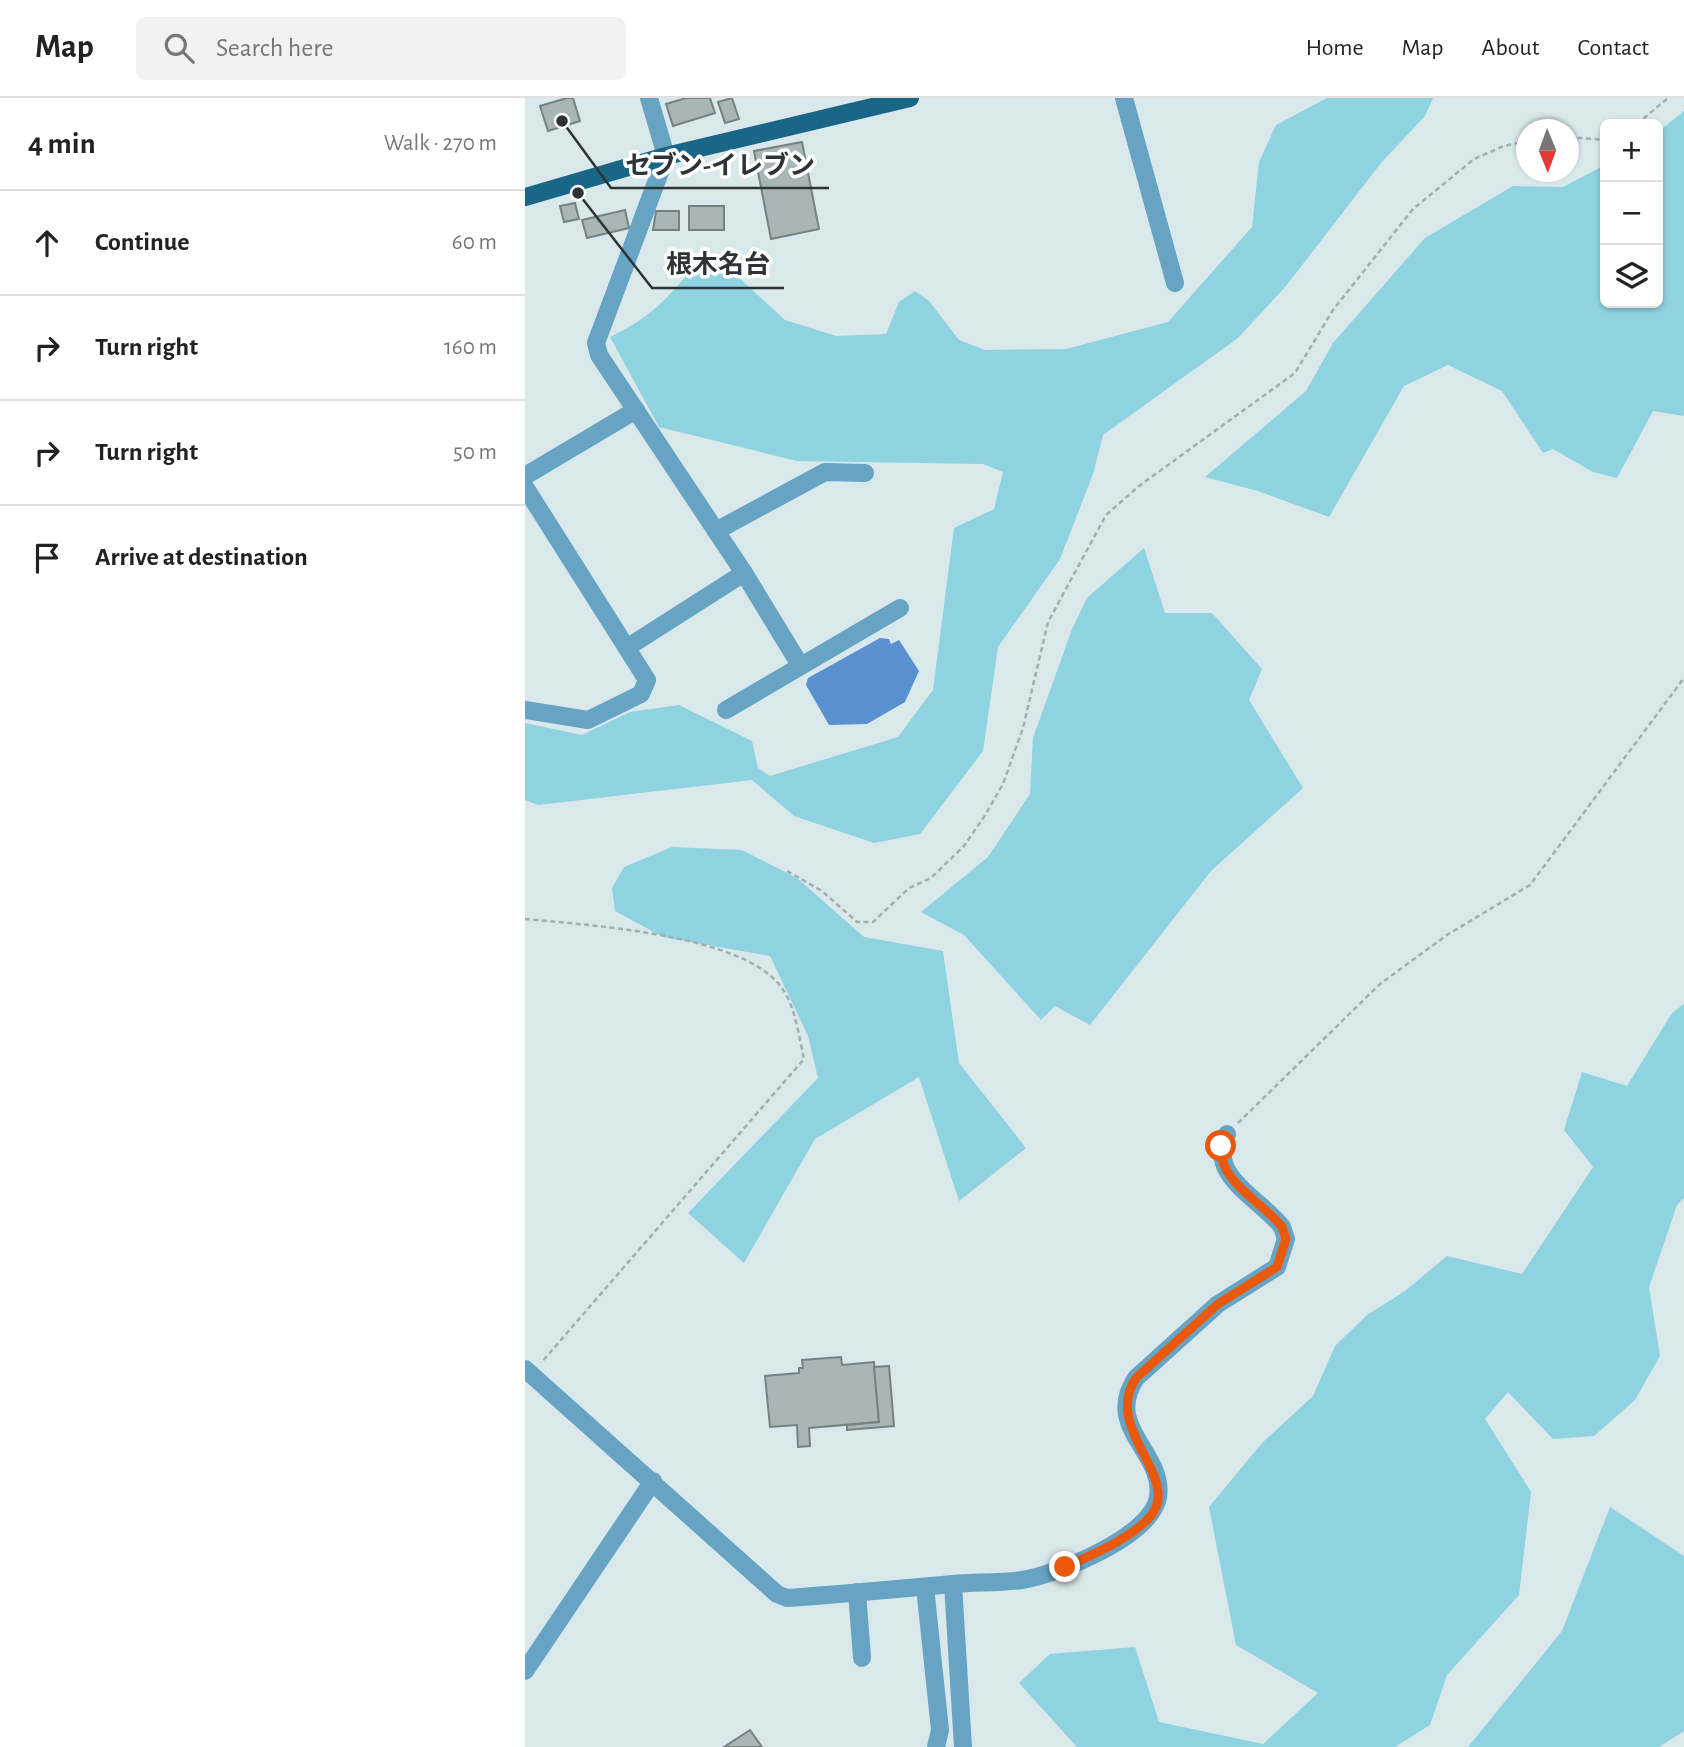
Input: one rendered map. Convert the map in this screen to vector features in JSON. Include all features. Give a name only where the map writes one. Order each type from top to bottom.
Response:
[{"type":"main road","points":[[525,197],[666,156],[899,99]]},
{"type":"street","points":[[649,98],[666,156],[597,343],[599,355],[744,573],[800,665]]},
{"type":"street","points":[[1125,98],[1175,283]]},
{"type":"street","points":[[525,476],[636,410]]},
{"type":"street","points":[[716,531],[825,472],[865,473]]},
{"type":"street","points":[[525,487],[647,680],[641,694],[588,720],[525,710]]},
{"type":"street","points":[[628,647],[744,573]]},
{"type":"street","points":[[726,710],[900,608]]},
{"type":"street","points":[[528,1372],[777,1594],[787,1598],[1022,1580],[1065,1567],[1117,1541],[1145,1522],[1154,1512],[1159,1491],[1155,1476],[1127,1417],[1126,1393],[1136,1378],[1218,1304],[1277,1267],[1284,1250],[1286,1239],[1282,1227],[1227,1172],[1221,1154],[1227,1134]]},
{"type":"street","points":[[525,1671],[653,1481]]},
{"type":"street","points":[[953,1584],[964,1747]]},
{"type":"street","points":[[925,1587],[940,1730],[936,1747]]},
{"type":"street","points":[[857,1592],[862,1658]]},
{"type":"path","points":[[1643,119],[1668,98]]},
{"type":"path","points":[[1579,138],[1600,140]]},
{"type":"path","points":[[787,871],[822,891],[857,922],[870,922],[882,916],[909,887],[931,877],[949,861],[974,832],[1003,784],[1023,727],[1048,622],[1106,515],[1139,486],[1295,373],[1333,310],[1394,230],[1421,202],[1474,159],[1516,143]]},
{"type":"path","points":[[1227,1134],[1380,984],[1447,935],[1530,885],[1684,678]]},
{"type":"path","points":[[525,919],[650,933],[698,944],[758,966],[777,981],[791,1004],[804,1059],[528,1372]]},
{"type":"shaded area","points":[[1327,98],[1433,98],[1425,116],[1381,163],[1286,286],[1238,338],[1103,435],[1093,474],[1060,559],[998,647],[983,751],[920,834],[874,843],[794,816],[752,780],[538,805],[525,800],[525,723],[582,735],[630,712],[679,705],[752,741],[758,768],[770,776],[898,737],[933,690],[954,528],[994,509],[1003,472],[983,464],[797,461],[659,427],[610,337],[657,307],[694,267],[723,263],[785,320],[836,336],[886,334],[899,302],[915,291],[929,301],[959,340],[985,350],[1066,349],[1168,322],[1252,227],[1259,162],[1276,125]]},
{"type":"shaded area","points":[[1684,111],[1684,416],[1653,411],[1617,478],[1593,472],[1553,449],[1543,453],[1502,391],[1448,365],[1404,386],[1329,517],[1258,491],[1205,477],[1306,391],[1333,343],[1425,238],[1513,186],[1563,187],[1579,182],[1579,179],[1600,168],[1600,308],[1663,308],[1663,128]]},
{"type":"shaded area","points":[[1144,548],[1165,613],[1212,613],[1262,669],[1249,700],[1303,788],[1211,871],[1090,1025],[1055,1006],[1041,1020],[964,935],[921,912],[988,857],[1030,794],[1033,738],[1072,629],[1087,598]]},
{"type":"shaded area","points":[[672,847],[742,850],[797,878],[864,937],[943,951],[959,1063],[1026,1148],[959,1201],[919,1077],[815,1139],[744,1263],[688,1213],[818,1078],[808,1036],[770,956],[663,937],[615,911],[612,888],[624,867]]},
{"type":"shaded area","points":[[1684,1004],[1684,1198],[1677,1205],[1649,1287],[1660,1356],[1635,1400],[1594,1436],[1553,1439],[1508,1392],[1485,1419],[1531,1492],[1519,1595],[1447,1675],[1430,1725],[1395,1747],[1077,1747],[1019,1683],[1050,1654],[1135,1647],[1159,1722],[1263,1744],[1318,1693],[1236,1645],[1209,1507],[1262,1443],[1313,1396],[1335,1346],[1367,1315],[1405,1291],[1447,1256],[1522,1274],[1593,1167],[1564,1130],[1582,1072],[1627,1086],[1672,1013]]},
{"type":"shaded area","points":[[1610,1507],[1684,1556],[1684,1731],[1659,1747],[1468,1747],[1562,1631]]},
{"type":"water","points":[[880,638],[889,639],[891,644],[899,640],[919,671],[905,702],[867,724],[829,725],[806,685],[808,678]]},
{"type":"building","points":[[573,98],[580,121],[548,131],[540,106]]},
{"type":"building","points":[[686,98],[710,98],[715,113],[673,126],[666,104]]},
{"type":"building","points":[[732,98],[739,119],[725,123],[718,102]]},
{"type":"building","points":[[802,142],[819,229],[771,239],[754,151]]},
{"type":"building","points":[[575,203],[579,219],[564,222],[560,206]]},
{"type":"building","points":[[689,206],[724,206],[724,230],[689,230]]},
{"type":"building","points":[[625,210],[629,228],[587,238],[582,220]]},
{"type":"building","points":[[656,211],[679,211],[679,230],[653,230]]},
{"type":"building","points":[[841,1357],[842,1365],[874,1362],[879,1422],[809,1428],[810,1446],[798,1447],[797,1425],[770,1427],[765,1376],[799,1373],[799,1368],[803,1368],[802,1360]]},
{"type":"building","points":[[889,1366],[894,1426],[847,1430],[847,1425],[879,1422],[874,1367]]},
{"type":"building","points":[[750,1730],[762,1747],[724,1747]]},
{"type":"place","name":"セブン-イレブン","points":[[562,121]]},
{"type":"place","name":"根木名台","points":[[578,193]]},
{"type":"route","points":[[1065,1567],[1117,1541],[1145,1522],[1154,1512],[1159,1491],[1155,1476],[1132,1430],[1125,1405],[1126,1393],[1136,1378],[1218,1304],[1277,1267],[1284,1250],[1286,1239],[1282,1227],[1227,1172],[1221,1146]]}]
